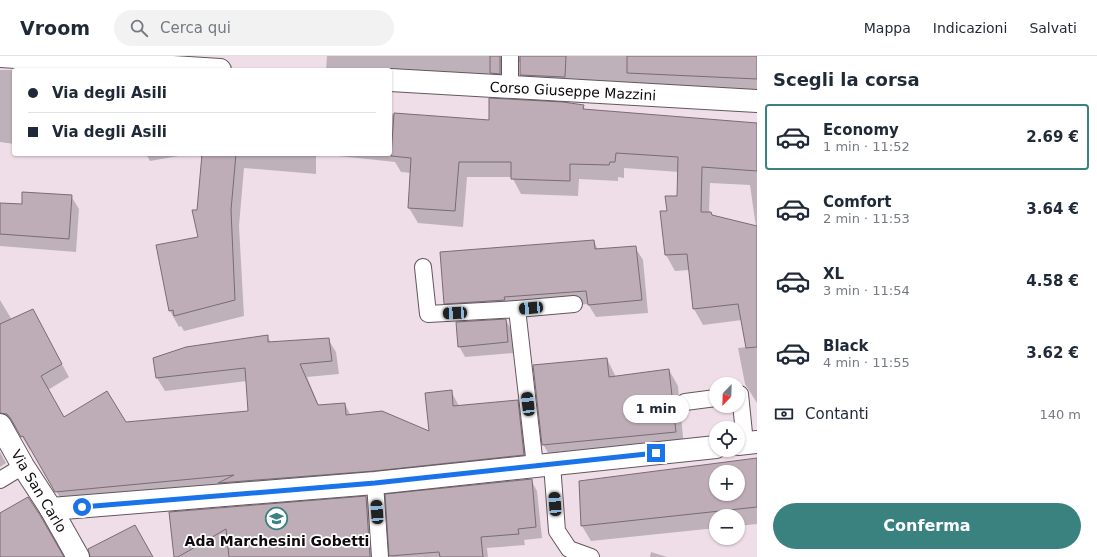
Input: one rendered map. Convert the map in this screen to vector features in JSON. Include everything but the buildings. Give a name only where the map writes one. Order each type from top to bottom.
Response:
[{"type":"street","points":[[0,56],[189,68]]},
{"type":"street","name":"Corso Giuseppe Mazzini","points":[[392,80],[757,101]]},
{"type":"street","name":"Via San Carlo","points":[[0,425],[78,557]]},
{"type":"street","points":[[51,509],[375,483],[709,448]]},
{"type":"lane","points":[[510,56],[510,87]]},
{"type":"lane","points":[[423,267],[428,314],[574,304]]},
{"type":"lane","points":[[517,309],[557,531],[569,549],[591,557]]},
{"type":"lane","points":[[685,402],[709,399]]},
{"type":"lane","points":[[743,413],[747,443]]},
{"type":"lane","points":[[0,480],[23,466]]},
{"type":"lane","points":[[375,483],[380,557]]},
{"type":"place","name":"Ada Marchesini Gobetti","points":[[277,519]]},
{"type":"route","points":[[82,507],[375,483],[656,453]]}]
